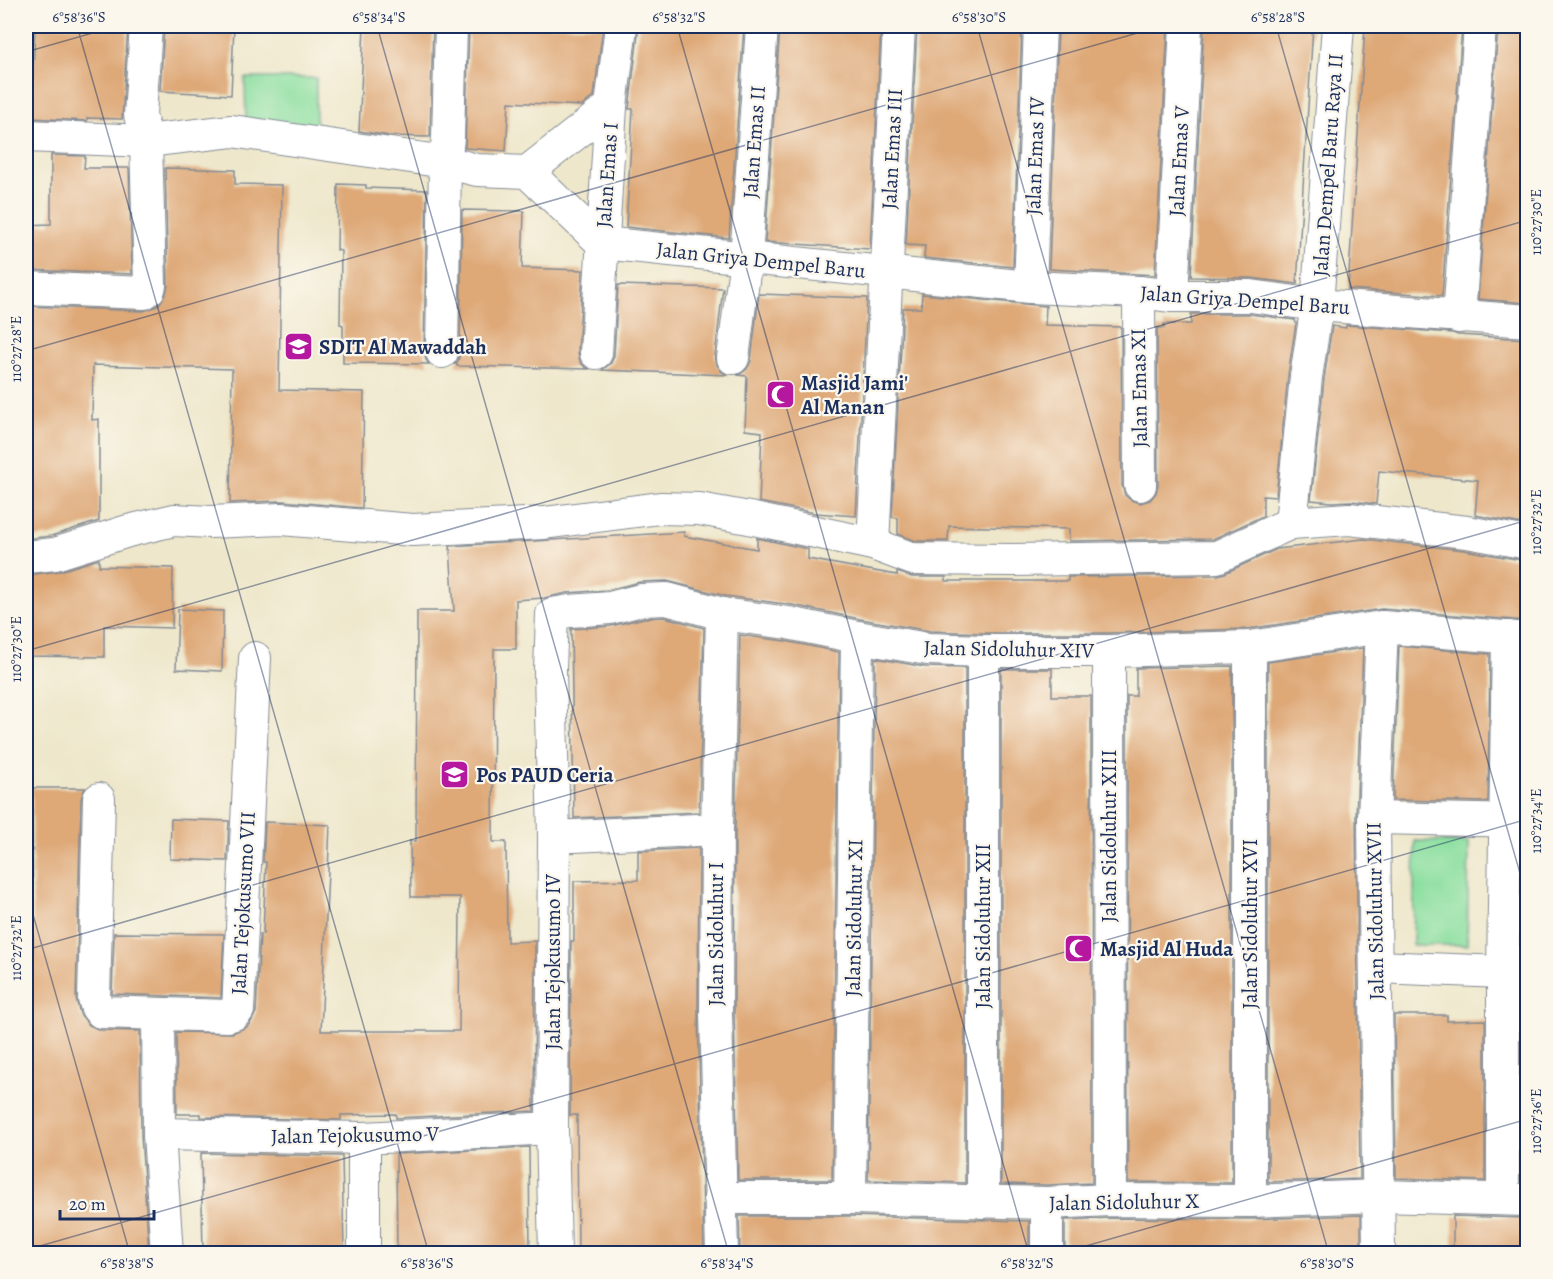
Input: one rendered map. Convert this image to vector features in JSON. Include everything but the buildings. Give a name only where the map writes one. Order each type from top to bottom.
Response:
[{"type":"street","points":[[26,288],[144,293],[149,289],[146,141],[140,115],[146,26]]},
{"type":"street","points":[[442,352],[445,162],[448,138],[451,26]]},
{"type":"street","name":"Jalan Emas I","points":[[596,354],[611,106],[621,26]]},
{"type":"street","name":"Jalan Emas II","points":[[733,358],[746,258],[762,26]]},
{"type":"street","name":"Jalan Emas III","points":[[873,544],[899,26]]},
{"type":"street","name":"Jalan Emas IV","points":[[1030,286],[1040,26]]},
{"type":"street","name":"Jalan Emas V","points":[[1172,296],[1186,26]]},
{"type":"street","name":"Jalan Dempel Baru Raya II","points":[[1292,523],[1306,377],[1317,305],[1338,26]]},
{"type":"street","points":[[1459,317],[1480,26]]},
{"type":"street","name":"Jalan Emas I","points":[[526,172],[611,106]]},
{"type":"street","points":[[26,136],[146,141],[232,131],[445,162],[477,170],[526,172],[602,243]]},
{"type":"street","name":"Jalan Griya Dempel Baru","points":[[602,243],[1030,286],[1172,296],[1251,296],[1317,305],[1527,321]]},
{"type":"street","name":"Jalan Emas XI","points":[[1139,292],[1140,485]]},
{"type":"street","points":[[26,557],[55,554],[128,531],[174,520],[210,522],[281,519],[413,530],[544,523],[660,508],[699,509],[873,544],[913,559],[1217,557],[1292,523],[1349,519],[1467,532],[1527,543]]},
{"type":"street","name":"Jalan Sidoluhur XIV","points":[[550,670],[552,614],[610,608],[641,600],[667,599],[722,614],[788,623],[928,649],[1109,651],[1250,647],[1382,627],[1518,638]]},
{"type":"street","name":"Jalan Sidoluhur I","points":[[722,614],[716,1013],[722,1254]]},
{"type":"street","name":"Jalan Sidoluhur XVII","points":[[1379,1254],[1374,818],[1382,627]]},
{"type":"street","name":"Jalan Sidoluhur XI","points":[[850,1198],[857,637]]},
{"type":"street","points":[[1515,1199],[1518,638]]},
{"type":"street","name":"Jalan Sidoluhur XVI","points":[[1250,647],[1250,1201]]},
{"type":"street","name":"Jalan Sidoluhur XII","points":[[983,651],[983,1202]]},
{"type":"street","name":"Jalan Sidoluhur XIII","points":[[1109,651],[1110,1200]]},
{"type":"street","name":"Jalan Tejokusumo VII","points":[[99,799],[94,999],[96,1008],[101,1012],[227,1016],[234,1014],[238,1010],[255,658]]},
{"type":"street","name":"Jalan Tejokusumo IV","points":[[550,670],[554,837],[552,1128],[555,1254]]},
{"type":"street","points":[[1374,818],[1517,821]]},
{"type":"street","points":[[554,837],[717,829]]},
{"type":"street","points":[[1376,967],[1515,972]]},
{"type":"street","points":[[158,1014],[159,1134],[167,1254]]},
{"type":"street","name":"Jalan Tejokusumo V","points":[[159,1134],[364,1137],[552,1128]]},
{"type":"street","points":[[364,1137],[364,1254]]},
{"type":"street","name":"Jalan Sidoluhur X","points":[[720,1198],[850,1198],[1047,1203],[1110,1200],[1250,1201],[1378,1196],[1515,1199]]},
{"type":"street","points":[[1047,1203],[1047,1254]]},
{"type":"green space","points":[[245,78],[316,78],[316,126],[246,126]]},
{"type":"green space","points":[[1415,841],[1469,842],[1467,945],[1413,945]]},
{"type":"place","name":"SDIT Al Mawaddah","points":[[298,347]]},
{"type":"place","name":"Masjid Jami' Al Manan","points":[[780,395]]},
{"type":"place","name":"Pos PAUD Ceria","points":[[455,775]]},
{"type":"place","name":"Masjid Al Huda","points":[[1079,949]]}]
